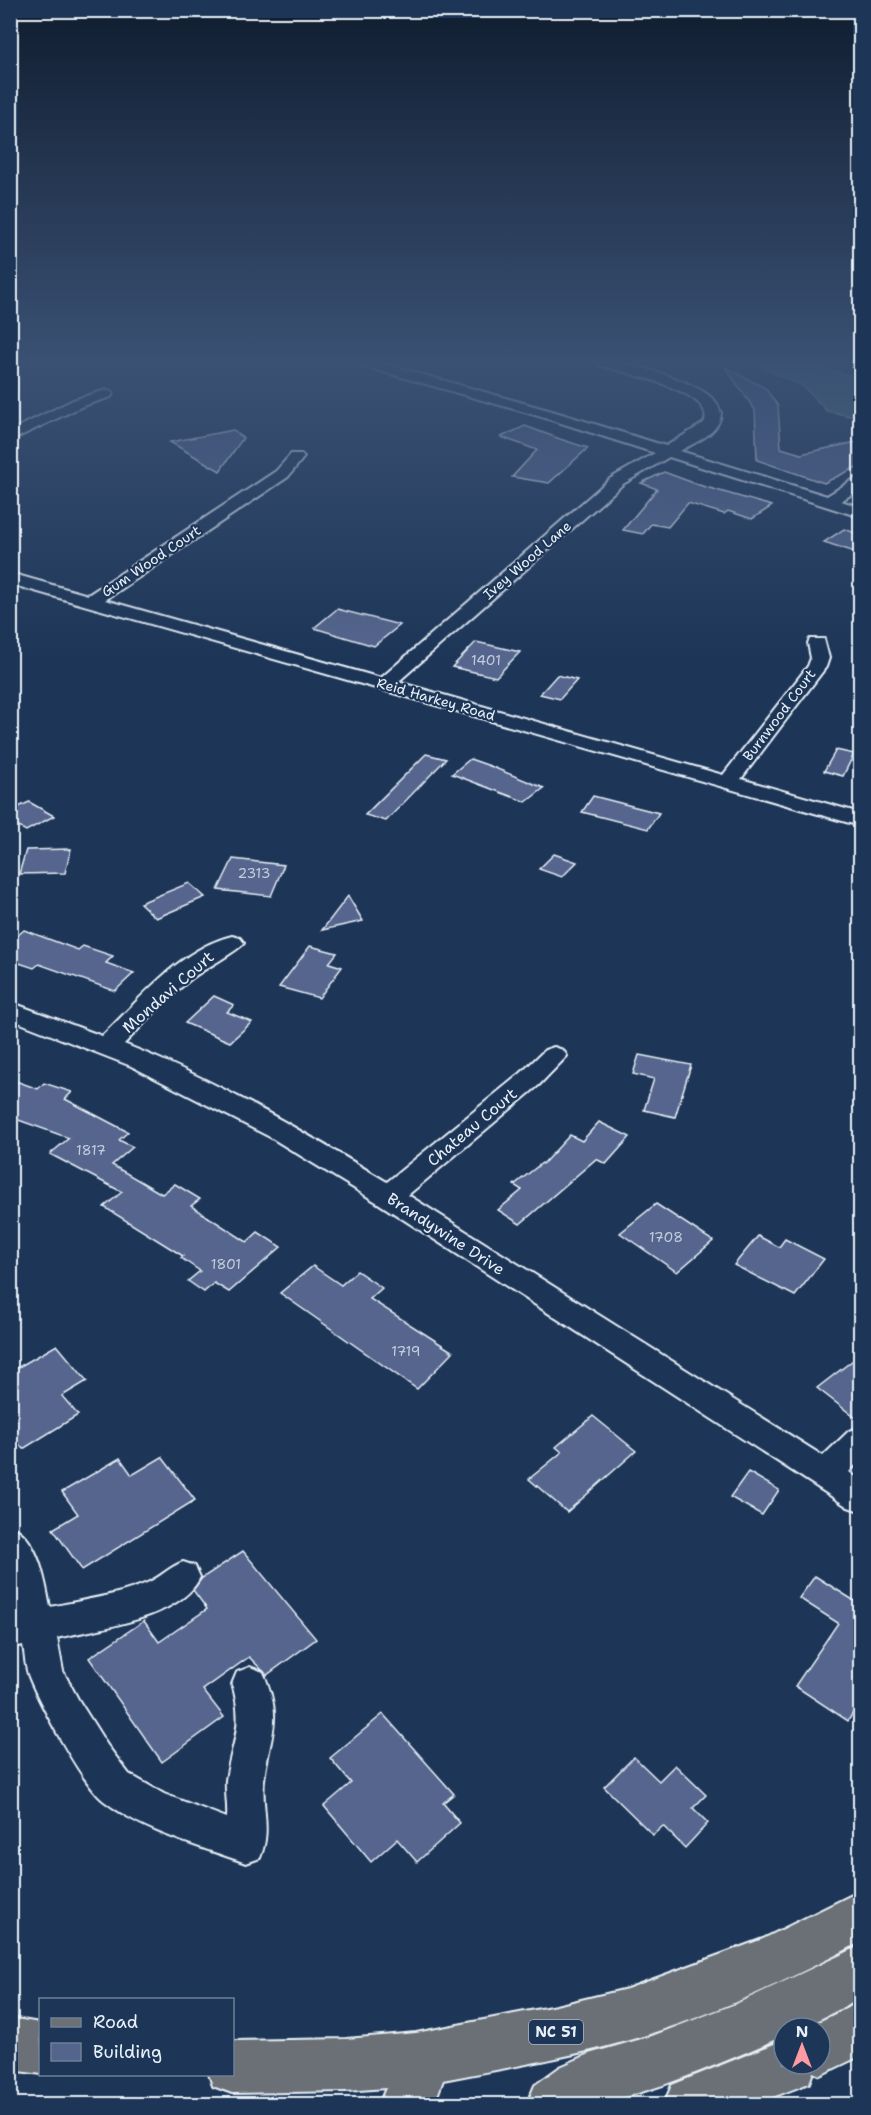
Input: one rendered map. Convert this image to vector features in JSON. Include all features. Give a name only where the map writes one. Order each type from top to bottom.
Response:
[{"type":"main road","name":"NC 51","points":[[234,2067],[346,2065],[411,2082],[546,2034],[627,2015],[718,1983],[779,1958],[861,1916]]},
{"type":"main road","points":[[554,2104],[565,2093],[588,2080],[663,2059],[704,2043],[806,2000],[861,1971]]},
{"type":"main road","points":[[832,2043],[861,2028]]},
{"type":"main road","points":[[10,2044],[39,2049]]},
{"type":"main road","points":[[691,2104],[772,2071]]},
{"type":"street","name":"Gum Wood Court","points":[[91,601],[282,474],[293,461]]},
{"type":"street","name":"Ivey Wood Lane","points":[[385,684],[617,481],[652,461]]},
{"type":"street","points":[[695,461],[861,512]]},
{"type":"street","points":[[829,502],[861,482]]},
{"type":"street","name":"Reid Harkey Road","points":[[10,578],[861,820]]},
{"type":"street","name":"Burnwood Court","points":[[728,782],[817,667],[820,658],[817,643]]},
{"type":"street","name":"Mondavi Court","points":[[107,1046],[196,963],[215,950],[232,943]]},
{"type":"street","name":"Brandywine Drive","points":[[10,1010],[107,1046],[207,1092],[279,1130],[388,1196],[861,1497]]},
{"type":"street","name":"Chateau Court","points":[[388,1196],[530,1079],[554,1056]]},
{"type":"street","points":[[825,1474],[861,1440]]},
{"type":"street","points":[[10,1541],[19,1555],[31,1596],[23,1629],[71,1721],[94,1758],[116,1787],[153,1809],[246,1844],[245,1782],[256,1725],[256,1703],[250,1684]]},
{"type":"street","points":[[23,1629],[135,1604],[163,1593],[183,1577]]},
{"type":"building","points":[[202,461],[227,461],[220,471]]},
{"type":"building","points":[[527,461],[574,461],[549,483],[512,477]]},
{"type":"building","points":[[759,461],[861,461],[861,465],[824,483]]},
{"type":"building","points":[[664,472],[699,485],[772,506],[752,519],[728,511],[724,514],[688,503],[668,527],[651,524],[643,534],[623,530],[657,489],[641,483]]},
{"type":"building","points":[[844,529],[861,535],[861,554],[824,542]]},
{"type":"building","points":[[337,609],[400,625],[374,646],[314,628]]},
{"type":"building","points":[[476,642],[520,652],[496,677],[452,667]]},
{"type":"building","points":[[557,675],[577,680],[560,699],[540,694]]},
{"type":"building","points":[[836,750],[854,754],[843,776],[824,771]]},
{"type":"building","points":[[426,754],[446,759],[386,821],[365,815]]},
{"type":"building","points":[[470,759],[544,788],[526,802],[452,774]]},
{"type":"building","points":[[593,796],[659,813],[648,829],[582,812]]},
{"type":"building","points":[[29,802],[54,816],[26,831],[10,822],[10,811]]},
{"type":"building","points":[[71,849],[65,873],[19,874],[26,850]]},
{"type":"building","points":[[554,854],[577,862],[562,877],[539,869]]},
{"type":"building","points":[[233,859],[284,865],[271,896],[218,890]]},
{"type":"building","points":[[189,883],[205,897],[156,918],[140,903]]},
{"type":"building","points":[[348,896],[363,921],[322,930]]},
{"type":"building","points":[[24,930],[78,950],[83,946],[113,956],[106,963],[134,973],[115,991],[39,964],[34,968],[10,960],[10,942]]},
{"type":"building","points":[[310,946],[337,953],[329,963],[342,967],[319,998],[279,987]]},
{"type":"building","points":[[214,996],[234,1005],[227,1012],[252,1022],[230,1042],[185,1023]]},
{"type":"building","points":[[639,1055],[691,1065],[675,1117],[644,1110],[654,1079],[633,1074]]},
{"type":"building","points":[[10,1079],[38,1089],[44,1083],[72,1092],[65,1099],[128,1132],[119,1140],[133,1147],[112,1165],[162,1194],[175,1184],[200,1199],[191,1206],[247,1242],[258,1232],[281,1247],[229,1292],[214,1283],[204,1292],[188,1281],[200,1271],[181,1258],[183,1256],[104,1207],[122,1192],[50,1154],[69,1138],[10,1117]]},
{"type":"building","points":[[599,1122],[630,1137],[606,1164],[596,1159],[520,1224],[498,1210],[522,1190],[514,1185],[543,1164],[570,1135],[582,1141]]},
{"type":"building","points":[[656,1204],[713,1241],[677,1272],[620,1233]]},
{"type":"building","points":[[758,1236],[779,1247],[785,1239],[824,1259],[795,1296],[734,1265]]},
{"type":"building","points":[[313,1266],[341,1285],[357,1271],[382,1288],[370,1299],[453,1352],[417,1389],[280,1293]]},
{"type":"building","points":[[57,1345],[87,1381],[62,1396],[78,1415],[23,1449],[10,1433],[10,1372]]},
{"type":"building","points":[[861,1354],[861,1422],[817,1388]]},
{"type":"building","points":[[593,1416],[636,1451],[567,1512],[529,1479],[562,1452],[556,1447]]},
{"type":"building","points":[[162,1457],[195,1500],[82,1570],[53,1529],[78,1514],[62,1492],[120,1458],[132,1475]]},
{"type":"building","points":[[748,1472],[779,1490],[762,1515],[730,1497]]},
{"type":"building","points":[[243,1551],[316,1639],[267,1675],[249,1657],[203,1690],[224,1717],[162,1762],[89,1658],[144,1621],[159,1642],[207,1609],[193,1590],[202,1578]]},
{"type":"building","points":[[815,1576],[861,1605],[861,1700],[848,1721],[795,1686],[838,1623],[799,1598]]},
{"type":"building","points":[[383,1714],[454,1794],[443,1803],[460,1823],[417,1862],[397,1839],[371,1862],[324,1806],[351,1783],[330,1758]]},
{"type":"building","points":[[634,1757],[659,1781],[675,1765],[706,1795],[693,1808],[708,1823],[685,1848],[663,1826],[653,1835],[604,1787]]}]
